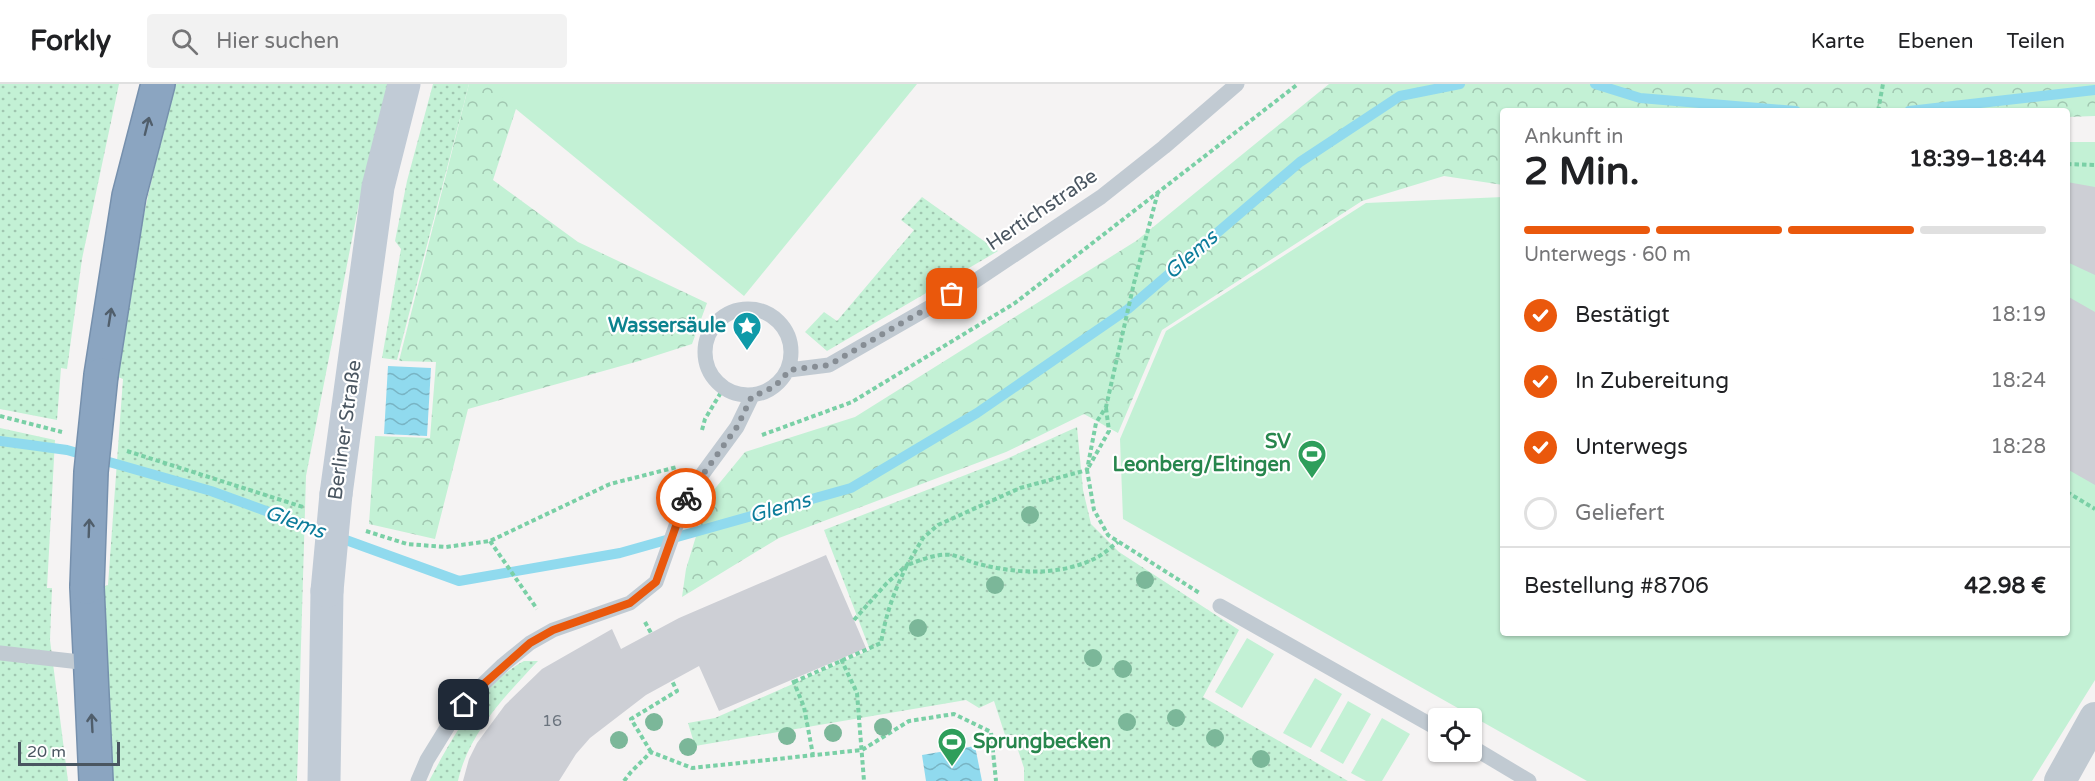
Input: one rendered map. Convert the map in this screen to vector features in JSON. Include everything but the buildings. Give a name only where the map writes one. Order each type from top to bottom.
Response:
[{"type":"highway","points":[[96,781],[87,587],[91,472],[101,375],[129,196],[158,84]]},
{"type":"main road","name":"Berliner Straße","points":[[324,781],[327,591],[336,494],[378,188],[404,84]]},
{"type":"street","points":[[2060,781],[2095,718]]},
{"type":"lane","name":"Hertichstraße","points":[[789,370],[829,365],[972,283],[1101,196],[1164,147],[1237,84]]},
{"type":"lane","points":[[743,309],[759,310],[772,316],[783,326],[790,340],[792,355],[789,370],[776,386],[767,392],[752,396],[737,395],[723,389],[712,378],[706,364],[704,349],[708,334],[717,322],[729,313],[743,309]]},
{"type":"lane","points":[[418,781],[427,760],[451,721],[477,690],[503,665],[530,643],[553,630],[630,603],[656,582],[687,495],[737,427],[752,396]]},
{"type":"lane","points":[[1220,606],[1428,723]]},
{"type":"lane","points":[[0,653],[89,663]]},
{"type":"lane","points":[[1482,753],[1529,781]]},
{"type":"path","points":[[1879,108],[1883,84]]},
{"type":"path","points":[[1164,147],[1158,192],[1134,283],[1106,407],[1096,423],[1087,470],[1094,510],[1108,535],[1220,606]]},
{"type":"path","points":[[2070,164],[2095,165]]},
{"type":"path","points":[[813,755],[804,707],[793,680],[881,643],[892,594],[923,538],[938,525],[1020,488],[1087,470],[1109,431],[1106,407]]},
{"type":"path","points":[[0,416],[50,428]]},
{"type":"path","points":[[127,451],[290,502]]},
{"type":"path","points":[[375,535],[407,544],[446,547],[490,541],[610,484],[714,457]]},
{"type":"path","points":[[2070,494],[2095,509]]},
{"type":"path","points":[[490,541],[532,602]]},
{"type":"path","points":[[854,620],[886,584],[907,565],[930,557],[952,555],[978,564],[1015,572],[1044,572],[1078,566],[1098,557],[1118,542]]},
{"type":"path","points":[[841,659],[856,693],[864,781]]},
{"type":"path","points":[[672,681],[677,691],[631,719],[651,752],[692,768],[862,750],[909,721],[954,714],[991,732],[996,781]]},
{"type":"path","points":[[624,781],[651,752]]},
{"type":"green space","points":[[0,84],[119,84],[82,259],[67,369],[61,368],[57,420],[0,409]]},
{"type":"green space","points":[[175,84],[392,84],[359,203],[306,476],[297,781],[113,781],[105,664],[105,586],[108,585],[123,379],[118,377],[134,266]]},
{"type":"green space","points":[[433,84],[469,84],[397,360],[382,358],[401,249],[395,241],[407,181]]},
{"type":"green space","points":[[469,84],[524,84],[493,180],[578,242],[707,303],[692,344],[468,409],[435,539],[369,524],[375,436],[430,438],[436,362],[399,361]]},
{"type":"green space","points":[[510,84],[917,84],[744,296],[500,96]]},
{"type":"green space","points":[[1329,84],[2095,84],[2095,116],[2070,117],[2070,108],[1500,108],[1500,185],[1444,176],[1362,201],[1162,330],[1118,433],[1084,414],[1006,452],[779,538],[682,597],[686,569],[708,497],[745,452],[855,417],[1136,241]]},
{"type":"green space","name":"SV Leonberg/Eltingen","points":[[2070,142],[2095,142],[2095,680],[2032,781],[1587,781],[1482,722],[1482,708],[1458,708],[1123,519],[1120,439],[1166,331],[1366,203],[1500,197],[1500,636],[2070,636]]},
{"type":"green space","points":[[922,197],[998,251],[827,351],[805,332],[824,312],[837,321],[914,230],[901,220]]},
{"type":"green space","points":[[1077,427],[1083,490],[1091,524],[1119,552],[1239,630],[1203,697],[1348,781],[1024,781],[1024,768],[1013,735],[1005,735],[994,701],[979,708],[966,700],[695,746],[688,723],[715,718],[870,650],[824,530],[1004,460]]},
{"type":"green space","points":[[0,428],[55,440],[47,588],[52,588],[50,640],[68,781],[0,781]]},
{"type":"green space","points":[[1247,638],[1274,654],[1242,708],[1215,692]]},
{"type":"green space","points":[[524,661],[538,661],[501,702],[479,731],[470,747],[458,781],[429,781],[447,748],[481,698],[495,683]]},
{"type":"green space","points":[[1315,678],[1342,694],[1311,748],[1283,733]]},
{"type":"green space","points":[[1348,701],[1371,714],[1343,764],[1320,751]]},
{"type":"green space","points":[[1382,718],[1410,734],[1382,781],[1366,781],[1351,773]]},
{"type":"water","points":[[388,366],[431,368],[427,436],[384,434]]},
{"type":"water","name":"Sprungbecken","points":[[975,746],[982,781],[926,781],[922,755]]},
{"type":"waterway","name":"Glems","points":[[0,441],[67,450],[211,491],[459,581],[620,553],[851,488],[977,413],[1128,309],[1300,162],[1400,96],[1460,84]]},
{"type":"waterway","name":"Glems","points":[[1595,84],[1640,98],[1760,108]]},
{"type":"waterway","name":"Glems","points":[[1936,108],[2095,90]]},
{"type":"way so far","points":[[686,498],[737,427],[752,396],[767,392],[776,386],[789,370],[829,365],[952,294]]},
{"type":"place","name":"Wassersäule","points":[[747,352]]},
{"type":"place","name":"SV Leonberg/Eltingen","points":[[1312,480]]},
{"type":"place","name":"Sprungbecken","points":[[952,768]]},
{"type":"route","points":[[464,705],[503,665],[530,643],[553,630],[630,603],[656,582],[686,498]]}]
